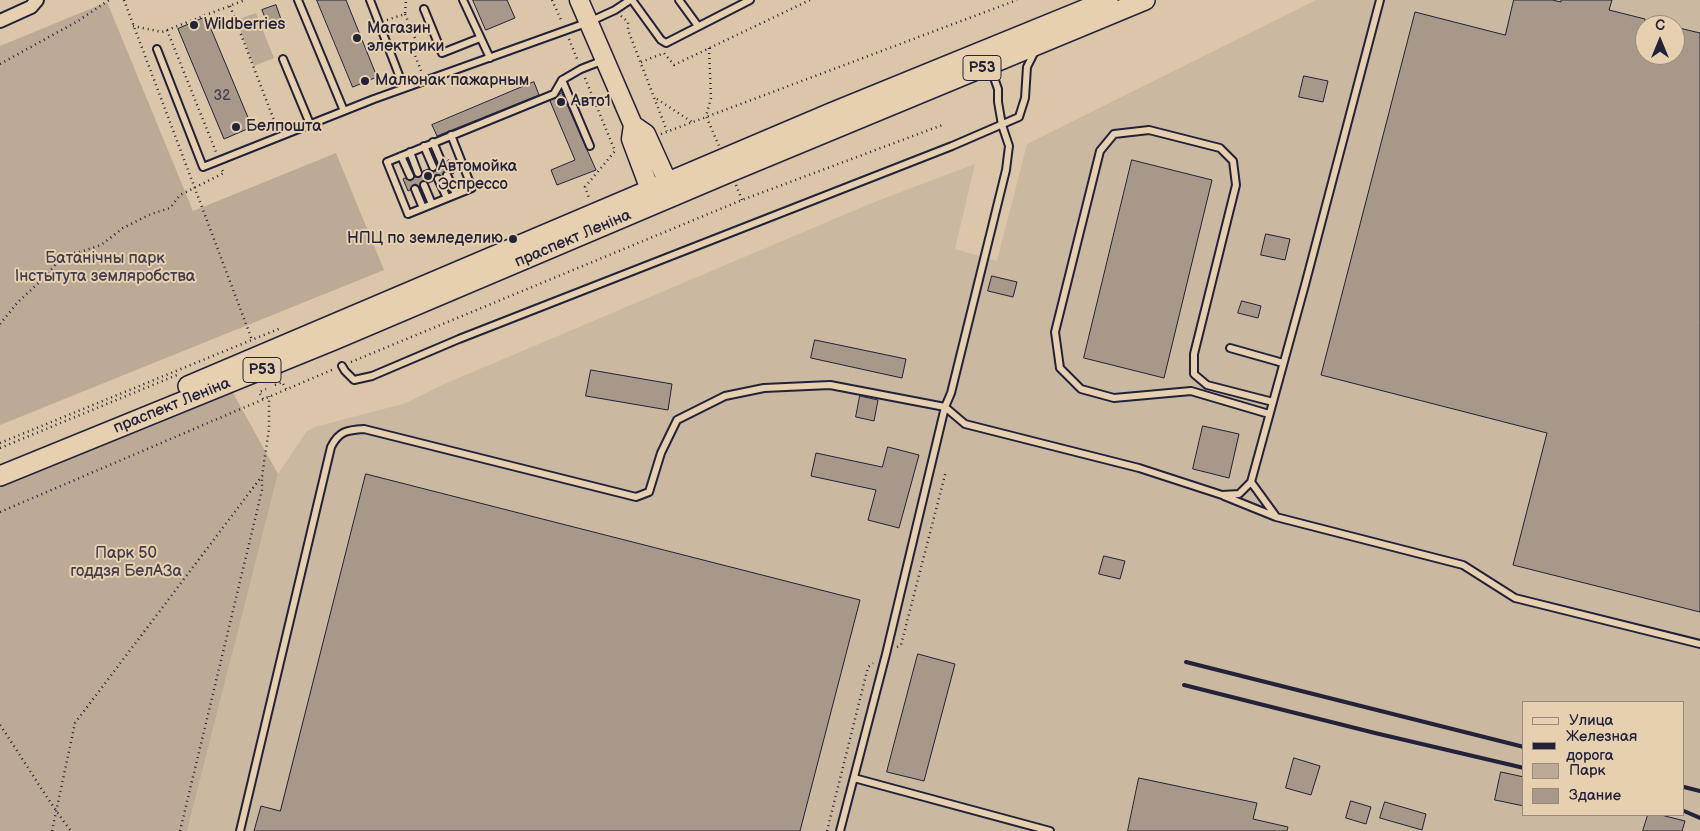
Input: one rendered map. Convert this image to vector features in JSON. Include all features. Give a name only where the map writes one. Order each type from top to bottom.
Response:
[{"type":"main road","name":"праспект Леніна","points":[[0,476],[334,340],[671,189],[831,113],[1108,0]]},
{"type":"main road","name":"праспект Леніна","points":[[671,189],[979,69],[1145,0]]},
{"type":"main road","name":"праспект Леніна","points":[[0,464],[307,336],[653,197]]},
{"type":"street","points":[[1,19],[31,7],[37,0]]},
{"type":"street","points":[[579,0],[633,125],[631,139],[653,197]]},
{"type":"street","points":[[633,125],[646,134],[671,189]]},
{"type":"lane","points":[[298,0],[344,111]]},
{"type":"lane","points":[[370,0],[404,88]]},
{"type":"lane","points":[[463,0],[490,58]]},
{"type":"lane","points":[[156,48],[203,167],[404,88],[566,31],[615,10],[631,0],[661,40],[666,43],[750,0]]},
{"type":"lane","points":[[679,0],[698,26]]},
{"type":"lane","points":[[1222,495],[1239,494],[1251,482],[1380,0]]},
{"type":"lane","points":[[424,8],[442,53],[480,38]]},
{"type":"lane","points":[[342,366],[354,380],[372,376],[460,339],[1002,125],[1019,117],[1025,98],[1027,67],[1038,44]]},
{"type":"lane","points":[[284,59],[310,124]]},
{"type":"lane","points":[[451,135],[472,188],[408,214],[386,162],[433,142],[554,94],[562,80],[581,68],[605,59]]},
{"type":"lane","points":[[840,831],[946,407],[983,268],[1006,170],[1008,146],[998,102],[998,88],[994,75],[979,69]]},
{"type":"lane","points":[[562,80],[590,146]]},
{"type":"lane","points":[[1269,414],[1190,391],[1114,398],[1081,388],[1060,368],[1055,332],[1100,152],[1114,134],[1149,130],[1220,148],[1234,161],[1236,185],[1194,354],[1194,374],[1208,385],[1272,402]]},
{"type":"lane","points":[[433,142],[442,163]]},
{"type":"lane","points":[[424,146],[433,167]]},
{"type":"lane","points":[[410,152],[418,173]]},
{"type":"lane","points":[[401,156],[410,176]]},
{"type":"lane","points":[[447,175],[456,194]]},
{"type":"lane","points":[[438,179],[447,198]]},
{"type":"lane","points":[[424,185],[432,204]]},
{"type":"lane","points":[[415,189],[423,208]]},
{"type":"lane","points":[[1230,348],[1284,363]]},
{"type":"lane","points":[[240,831],[331,447],[336,436],[349,430],[364,429],[636,497],[649,492],[661,453],[677,420],[725,396],[764,388],[830,385],[946,407],[965,424],[1139,468],[1222,495],[1276,517],[1463,565],[1515,598],[1700,644]]},
{"type":"lane","points":[[1251,482],[1276,517]]},
{"type":"lane","points":[[854,778],[1050,831]]},
{"type":"path","points":[[0,64],[78,21],[109,0]]},
{"type":"path","points":[[124,0],[132,26],[252,340]]},
{"type":"path","points":[[132,26],[162,32],[245,0]]},
{"type":"path","points":[[386,20],[405,14],[406,0]]},
{"type":"path","points":[[552,0],[615,151],[585,187],[589,198]]},
{"type":"path","points":[[642,62],[664,53],[674,65],[810,0]]},
{"type":"path","points":[[709,48],[711,98],[706,116],[1016,0]]},
{"type":"path","points":[[230,6],[277,128]]},
{"type":"path","points":[[615,10],[628,22],[628,30],[668,131]]},
{"type":"path","points":[[167,30],[215,152],[224,149]]},
{"type":"path","points":[[656,98],[692,122]]},
{"type":"path","points":[[0,512],[269,396],[742,200],[945,124]]},
{"type":"path","points":[[0,324],[18,302],[46,276],[64,255],[80,252],[101,244],[123,228],[144,217],[170,208],[180,195],[193,187]]},
{"type":"path","points":[[0,443],[281,328]]},
{"type":"path","points":[[275,385],[282,382],[286,389]]},
{"type":"path","points":[[263,399],[260,392],[266,389]]},
{"type":"path","points":[[180,831],[262,490],[262,476],[269,429],[269,396]]},
{"type":"path","points":[[52,831],[75,722],[262,476]]},
{"type":"path","points":[[0,725],[33,773],[56,812],[71,831]]},
{"type":"shaded area","points":[[1316,0],[1700,0],[1700,831],[187,831],[278,474],[307,431],[315,427],[406,403],[442,385],[872,203],[975,164],[955,249],[997,261],[1027,144]]},
{"type":"green space","name":"Батанічны парк Інстытута земляробства","points":[[107,2],[193,211],[336,153],[384,270],[0,425],[0,46]]},
{"type":"green space","points":[[256,13],[274,58],[254,66],[236,20]]},
{"type":"green space","name":"Парк 50 годдзя БелАЗа","points":[[228,384],[278,474],[187,831],[0,831],[0,480]]},
{"type":"building","points":[[317,0],[346,0],[377,77],[353,87]]},
{"type":"building","points":[[473,0],[507,0],[515,18],[486,30]]},
{"type":"building","points":[[1514,0],[1552,0],[1561,2],[1561,0],[1612,0],[1609,10],[1635,16],[1635,65],[1685,65],[1685,29],[1700,33],[1700,612],[1513,565],[1547,433],[1321,375],[1415,12],[1505,35]]},
{"type":"building","points":[[276,5],[283,25],[270,30],[262,10]]},
{"type":"building","points":[[206,17],[252,127],[224,139],[178,29]]},
{"type":"building","points":[[1304,76],[1328,81],[1323,102],[1299,97]]},
{"type":"building","points":[[534,82],[539,95],[437,136],[432,125]]},
{"type":"building","points":[[562,93],[596,170],[557,185],[551,170],[575,160],[550,101]]},
{"type":"building","name":"Автомойка Эспрессо","points":[[449,160],[454,173],[452,174],[445,170],[442,177],[436,174],[433,181],[429,183],[425,180],[422,181],[419,187],[416,184],[413,185],[408,191],[403,179],[405,178],[410,181],[415,177],[420,177],[423,171],[428,169],[434,172],[437,170],[438,165],[441,168],[444,167]]},
{"type":"building","points":[[1132,160],[1212,180],[1164,378],[1084,358]]},
{"type":"building","points":[[1266,234],[1290,239],[1285,260],[1261,255]]},
{"type":"building","points":[[992,276],[1017,282],[1013,297],[988,291]]},
{"type":"building","points":[[1242,301],[1261,306],[1258,318],[1238,313]]},
{"type":"building","points":[[815,340],[906,359],[902,378],[811,358]]},
{"type":"building","points":[[591,370],[672,384],[668,410],[586,396]]},
{"type":"building","points":[[860,396],[878,400],[874,421],[856,417]]},
{"type":"building","points":[[1203,426],[1239,434],[1229,478],[1193,469]]},
{"type":"building","points":[[888,447],[919,455],[899,528],[868,520],[876,490],[811,476],[816,453],[882,467]]},
{"type":"building","points":[[366,474],[860,600],[800,831],[254,831],[261,806],[280,811]]},
{"type":"building","points":[[1104,556],[1125,561],[1120,579],[1099,574]]},
{"type":"building","points":[[918,654],[955,664],[924,781],[887,772]]},
{"type":"building","points":[[1294,758],[1320,766],[1311,795],[1286,788]]},
{"type":"building","points":[[1501,772],[1522,777],[1522,806],[1495,800]]},
{"type":"building","points":[[1139,778],[1257,803],[1253,819],[1288,827],[1287,831],[1128,831]]},
{"type":"building","points":[[1351,801],[1371,807],[1366,824],[1346,818]]},
{"type":"building","points":[[1385,802],[1426,814],[1422,830],[1380,818]]},
{"type":"building","points":[[1648,816],[1665,816],[1685,821],[1682,831],[1643,831]]},
{"type":"railway","points":[[1186,662],[1522,746]]},
{"type":"railway","points":[[1184,685],[1522,768]]},
{"type":"railway","points":[[1685,787],[1700,791]]},
{"type":"railway","points":[[1685,811],[1700,818]]},
{"type":"place","name":"Wildberries","points":[[194,25]]},
{"type":"place","name":"Магазин электрики","points":[[357,38]]},
{"type":"place","name":"Малюнак пажарным","points":[[365,81]]},
{"type":"place","name":"Авто1","points":[[561,102]]},
{"type":"place","name":"Белпошта","points":[[236,127]]},
{"type":"place","name":"Автомойка Эспрессо","points":[[428,176]]},
{"type":"place","name":"НПЦ по земледелию","points":[[513,239]]}]
